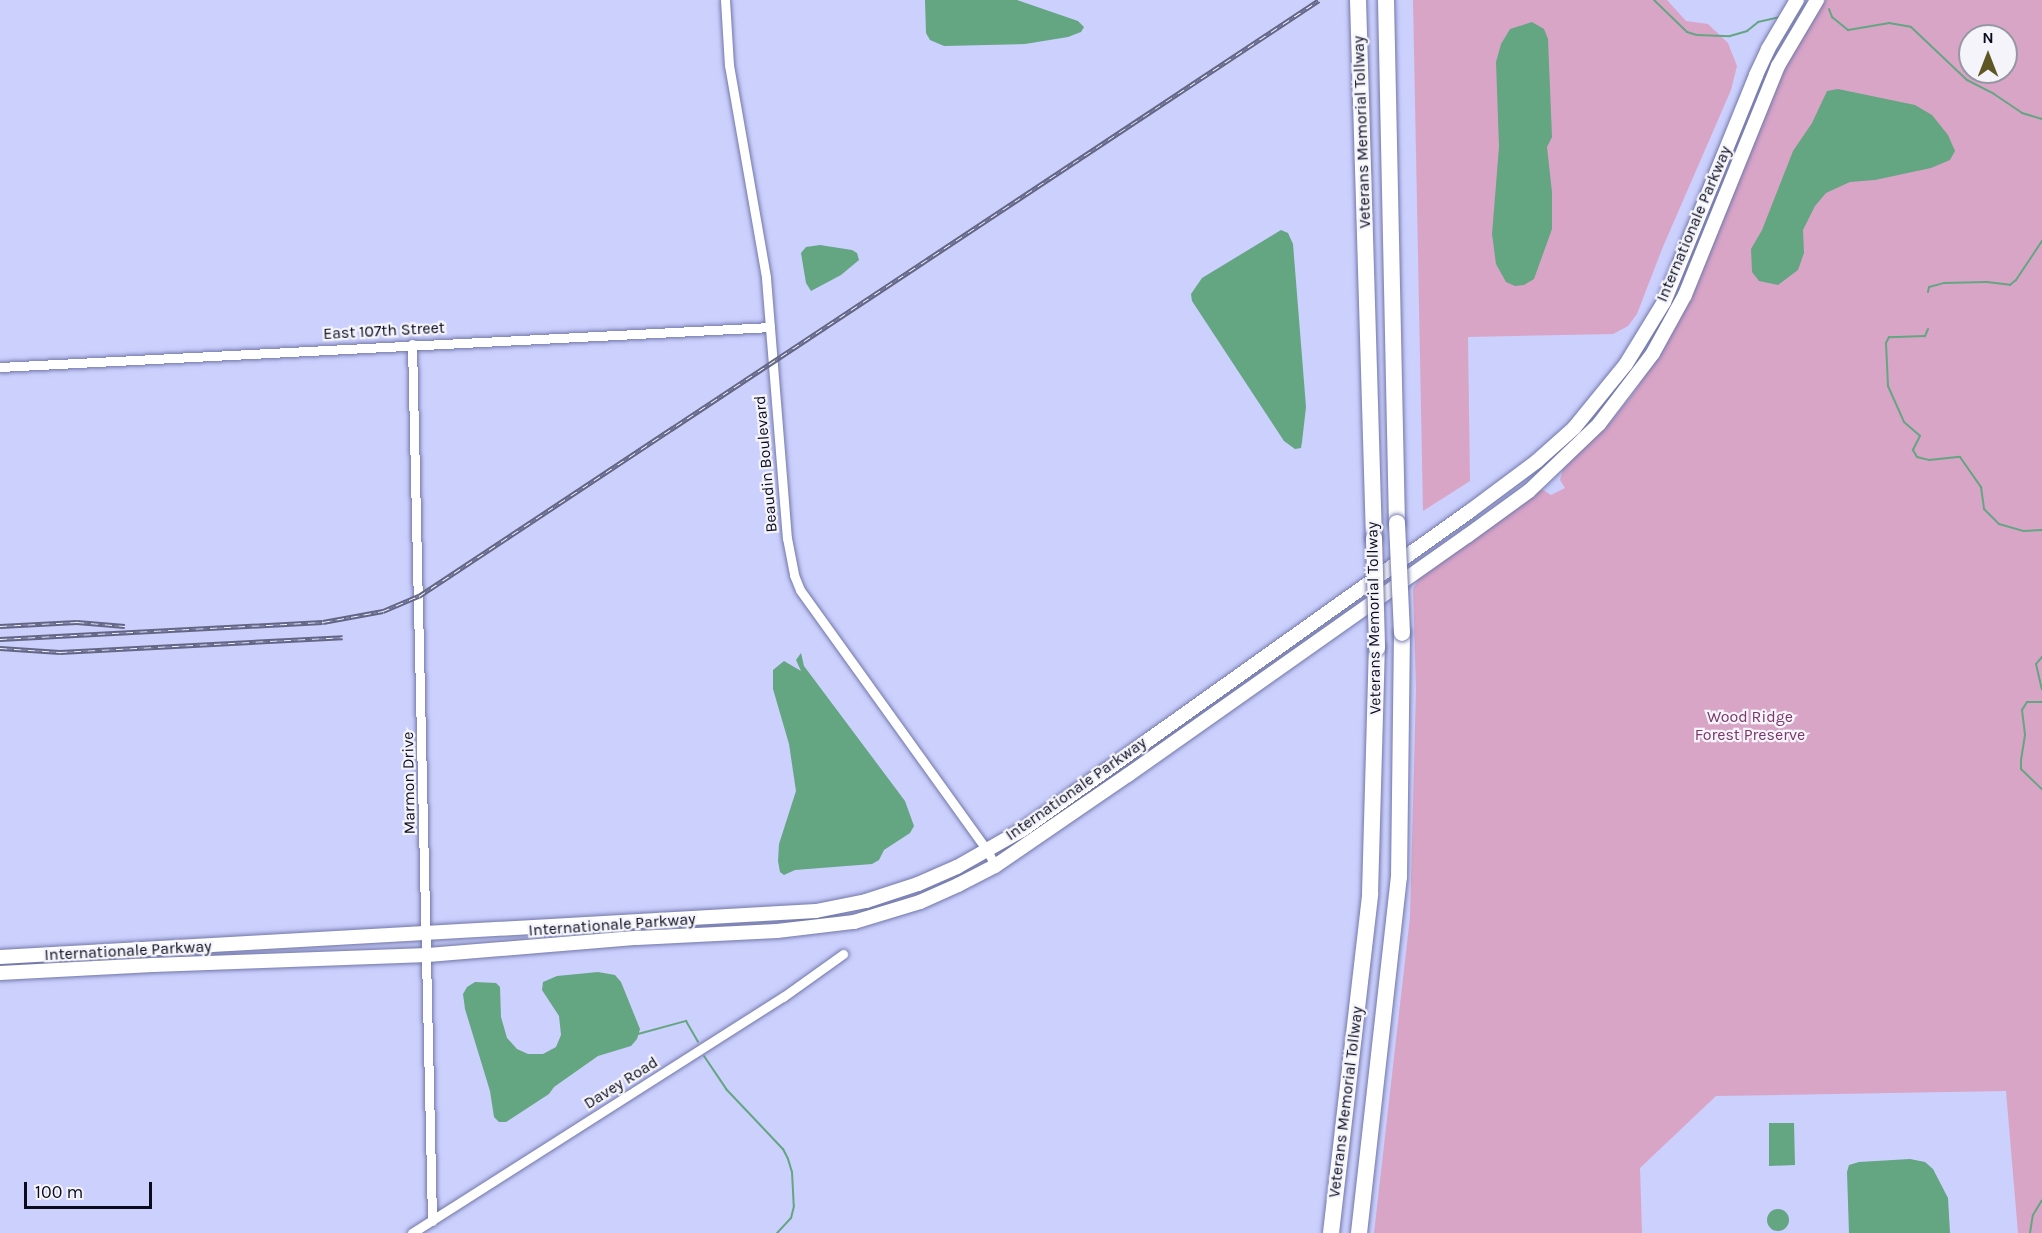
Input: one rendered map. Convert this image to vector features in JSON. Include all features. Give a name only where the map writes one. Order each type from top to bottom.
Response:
[{"type":"highway","name":"Veterans Memorial Tollway","points":[[1359,1233],[1399,877],[1402,633],[1397,523],[1386,0]]},
{"type":"highway","name":"Veterans Memorial Tollway","points":[[1331,1233],[1370,894],[1377,648],[1358,6]]},
{"type":"street","name":"Beaudin Boulevard","points":[[724,0],[729,65],[766,278],[790,561],[797,583],[987,850],[995,866]]},
{"type":"street","name":"Internationale Parkway","points":[[0,957],[816,911],[866,901],[918,884],[957,867],[1028,825],[1470,511],[1537,461],[1574,428],[1626,364],[1664,302],[1752,84],[1768,49],[1797,0]]},
{"type":"street","name":"Internationale Parkway","points":[[0,973],[153,964],[428,955],[637,938],[777,932],[854,922],[920,902],[995,866],[1529,491],[1599,424],[1653,352],[1685,296],[1778,66],[1817,0]]},
{"type":"street","name":"East 107th Street","points":[[0,367],[770,327]]},
{"type":"street","name":"Marmon Drive","points":[[412,344],[428,955],[432,1221]]},
{"type":"street","name":"Davey Road","points":[[412,1233],[783,997],[843,954]]},
{"type":"green space","points":[[1413,0],[1667,0],[1686,21],[1708,24],[1728,43],[1737,66],[1731,90],[1662,249],[1637,314],[1628,326],[1613,334],[1468,337],[1470,481],[1423,511]]},
{"type":"green space","name":"Wood Ridge Forest Preserve","points":[[1824,0],[2042,0],[2042,1233],[2018,1233],[2006,1091],[1716,1096],[1640,1168],[1642,1233],[1374,1233],[1410,917],[1416,689],[1413,589],[1421,575],[1536,491],[1543,490],[1551,495],[1565,488],[1560,480],[1563,469],[1613,419],[1635,391],[1678,323],[1787,61]]},
{"type":"shaded area","points":[[925,0],[1017,0],[1078,21],[1084,27],[1081,32],[1068,37],[1025,44],[944,46],[930,40],[926,33]]},
{"type":"shaded area","points":[[1532,22],[1544,29],[1548,39],[1552,137],[1547,147],[1552,192],[1552,229],[1534,279],[1524,285],[1515,286],[1506,282],[1496,264],[1492,234],[1499,147],[1496,62],[1501,44],[1510,29]]},
{"type":"shaded area","points":[[1838,89],[1915,105],[1932,115],[1948,135],[1955,151],[1950,160],[1931,168],[1875,180],[1850,182],[1826,193],[1815,206],[1803,230],[1804,253],[1798,270],[1778,285],[1759,281],[1752,272],[1751,249],[1762,230],[1793,151],[1812,123],[1827,91]]},
{"type":"shaded area","points":[[1281,230],[1288,233],[1293,244],[1306,407],[1301,448],[1295,449],[1284,441],[1192,301],[1191,294],[1202,278]]},
{"type":"shaded area","points":[[820,245],[852,250],[857,253],[859,260],[841,275],[811,291],[806,283],[801,253],[806,247]]},
{"type":"shaded area","points":[[801,653],[804,666],[905,801],[914,826],[910,833],[884,850],[879,860],[872,864],[795,870],[784,875],[780,872],[778,861],[779,844],[796,791],[789,744],[773,689],[773,670],[784,661],[801,671],[796,660]]},
{"type":"shaded area","points":[[598,972],[615,975],[621,982],[640,1029],[637,1039],[631,1046],[598,1056],[554,1087],[549,1094],[506,1122],[499,1122],[494,1117],[490,1091],[465,1009],[463,994],[467,987],[475,982],[496,983],[500,987],[501,1017],[507,1038],[517,1049],[528,1054],[543,1054],[556,1047],[561,1035],[559,1016],[542,990],[543,982],[557,976]]},
{"type":"shaded area","points":[[1769,1123],[1794,1123],[1795,1165],[1769,1166]]},
{"type":"shaded area","points":[[1910,1159],[1925,1162],[1933,1169],[1948,1198],[1950,1233],[1849,1233],[1847,1172],[1849,1165],[1859,1162]]},
{"type":"shaded area","points":[[1778,1209],[1786,1212],[1789,1220],[1786,1228],[1778,1231],[1770,1228],[1767,1220],[1770,1212]]},
{"type":"waterway","points":[[1654,0],[1687,32],[1697,35],[1730,36],[1747,31],[1758,22],[1780,17]]},
{"type":"waterway","points":[[1829,9],[1832,17],[1848,30],[1889,23],[1911,27],[1967,80],[1994,94],[2022,113],[2042,119]]},
{"type":"waterway","points":[[1928,292],[1929,287],[1944,283],[1987,282],[2010,285],[2016,280],[2042,241]]},
{"type":"waterway","points":[[1928,329],[1925,336],[1889,337],[1886,343],[1888,386],[1904,422],[1920,436],[1913,450],[1917,457],[1929,460],[1960,457],[1981,487],[1984,509],[1999,524],[2023,531],[2042,530]]},
{"type":"waterway","points":[[2042,657],[2036,664],[2042,689]]},
{"type":"waterway","points":[[2042,702],[2027,702],[2022,710],[2025,735],[2021,760],[2021,769],[2042,789]]},
{"type":"waterway","points":[[638,1034],[686,1021],[698,1042]]},
{"type":"waterway","points":[[704,1056],[726,1089],[783,1149],[788,1159],[792,1172],[794,1206],[791,1218],[777,1233]]},
{"type":"waterway","points":[[2030,1233],[2033,1215],[2042,1200]]},
{"type":"railway","points":[[0,639],[323,622],[383,611],[419,596],[1319,0]]},
{"type":"railway","points":[[0,626],[77,622],[125,626]]},
{"type":"railway","points":[[0,648],[60,652],[343,637]]}]
